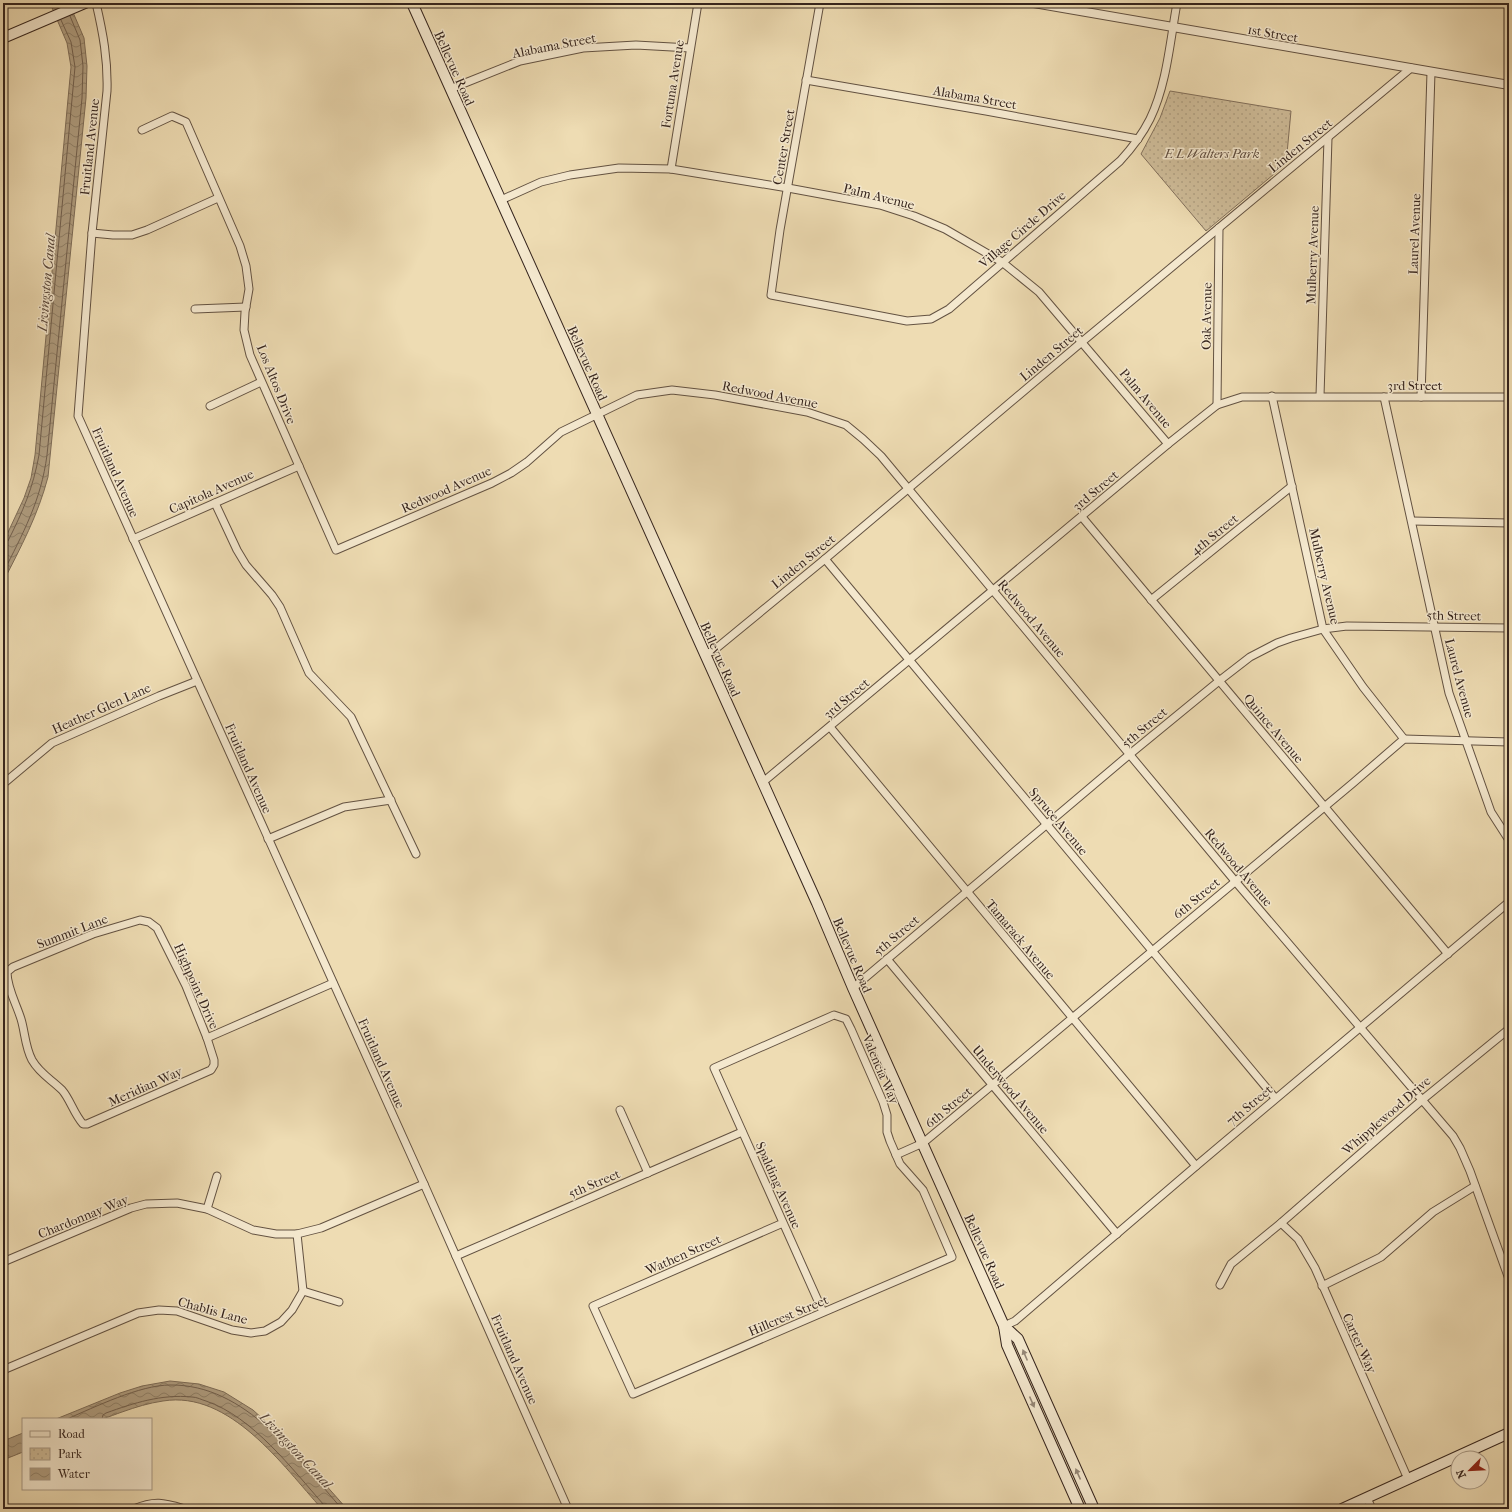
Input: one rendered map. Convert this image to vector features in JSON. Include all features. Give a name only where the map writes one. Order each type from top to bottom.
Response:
[{"type":"main road","name":"Bellevue Road","points":[[412,3],[763,782],[1004,1326],[1007,1345],[1080,1509]]},
{"type":"main road","points":[[3,38],[81,5]]},
{"type":"main road","name":"Bellevue Road","points":[[1004,1326],[1018,1338],[1094,1509]]},
{"type":"main road","points":[[1342,1509],[1509,1433]]},
{"type":"main road","points":[[1067,1480],[1081,1491],[1086,1491]]},
{"type":"street","name":"Fruitland Avenue","points":[[96,3],[105,40],[108,69],[92,233],[78,416],[424,1184],[568,1509]]},
{"type":"street","name":"Fortuna Avenue","points":[[670,169],[698,3]]},
{"type":"street","name":"Center Street","points":[[770,295],[820,3]]},
{"type":"street","name":"1st Street","points":[[1034,3],[1509,85]]},
{"type":"street","name":"Village Circle Drive","points":[[770,295],[907,321],[931,318],[949,309],[1120,161],[1138,139],[1158,100],[1177,3]]},
{"type":"street","name":"Alabama Street","points":[[450,89],[520,61],[583,48],[636,45],[690,48]]},
{"type":"street","name":"Linden Street","points":[[705,654],[713,651],[825,559],[1083,341],[1411,68]]},
{"type":"street","name":"Laurel Avenue","points":[[1421,397],[1431,72]]},
{"type":"street","name":"Alabama Street","points":[[806,80],[1138,139]]},
{"type":"street","name":"Los Altos Drive","points":[[142,130],[172,116],[186,122],[240,246],[246,266],[249,289],[244,330],[250,354],[336,550]]},
{"type":"street","name":"Mulberry Avenue","points":[[1320,396],[1328,138]]},
{"type":"street","name":"Palm Avenue","points":[[500,200],[541,182],[570,175],[619,168],[670,169],[788,188],[880,206],[914,216],[945,229],[1002,262],[1040,292],[1083,341],[1168,444]]},
{"type":"street","points":[[92,233],[132,235],[147,230],[218,198]]},
{"type":"street","name":"Oak Avenue","points":[[1217,405],[1219,228]]},
{"type":"street","points":[[195,309],[246,307]]},
{"type":"street","points":[[210,406],[261,382]]},
{"type":"street","name":"Redwood Avenue","points":[[336,550],[492,483],[511,473],[527,462],[561,432],[637,395],[672,390],[715,395],[807,412],[846,425],[881,456],[1235,881],[1452,1136],[1460,1148],[1509,1279]]},
{"type":"street","name":"Mulberry Avenue","points":[[1272,396],[1323,629],[1363,687],[1404,739]]},
{"type":"street","name":"3rd Street","points":[[763,782],[1168,444],[1217,405],[1242,397],[1272,396],[1509,397]]},
{"type":"street","name":"Laurel Avenue","points":[[1384,397],[1449,693],[1491,812],[1509,840]]},
{"type":"street","name":"Capitola Avenue","points":[[133,539],[299,466]]},
{"type":"street","name":"4th Street","points":[[1152,600],[1292,486]]},
{"type":"street","points":[[215,503],[237,550],[246,565],[272,595],[280,607],[310,672],[351,717],[416,854]]},
{"type":"street","name":"Quince Avenue","points":[[1082,517],[1448,954]]},
{"type":"street","points":[[1412,521],[1509,523]]},
{"type":"street","name":"Spruce Avenue","points":[[825,559],[1047,824],[1151,952],[1275,1098]]},
{"type":"street","name":"5th Street","points":[[853,988],[1130,754],[1250,657],[1277,643],[1296,636],[1323,629],[1348,626],[1509,628]]},
{"type":"street","name":"Heather Glen Lane","points":[[3,784],[52,743],[197,681]]},
{"type":"street","name":"Tamarack Avenue","points":[[830,727],[966,892],[1196,1166]]},
{"type":"street","points":[[1404,739],[1509,742]]},
{"type":"street","name":"6th Street","points":[[896,1155],[923,1143],[1325,807],[1404,739]]},
{"type":"street","points":[[268,839],[344,807],[391,800]]},
{"type":"street","name":"7th Street","points":[[1004,1326],[1015,1321],[1275,1098],[1509,902]]},
{"type":"street","name":"Summit Lane","points":[[83,1124],[77,1117],[62,1091],[42,1074],[32,1060],[25,1042],[21,1020],[7,980],[7,972],[13,967],[92,934],[140,920],[149,922]]},
{"type":"street","name":"Highpoint Drive","points":[[149,922],[157,928],[186,986],[207,1038],[214,1060],[214,1065]]},
{"type":"street","name":"Underwood Avenue","points":[[887,959],[1117,1234]]},
{"type":"street","points":[[207,1038],[333,984]]},
{"type":"street","name":"Valencia Way","points":[[714,1068],[834,1015],[846,1019],[884,1102],[887,1116],[887,1132],[900,1164],[923,1190],[952,1257]]},
{"type":"street","name":"Whipplewood Drive","points":[[1220,1284],[1231,1264],[1422,1100],[1509,1029]]},
{"type":"street","name":"Meridian Way","points":[[83,1124],[87,1124],[211,1070],[214,1065]]},
{"type":"street","name":"Spalding Avenue","points":[[714,1068],[823,1312]]},
{"type":"street","points":[[620,1110],[648,1173]]},
{"type":"street","name":"5th Street","points":[[456,1256],[742,1132]]},
{"type":"street","points":[[207,1209],[217,1176]]},
{"type":"street","name":"Chardonnay Way","points":[[3,1262],[131,1208],[146,1204],[177,1202],[207,1209],[253,1230],[276,1234],[297,1234],[321,1228],[424,1184]]},
{"type":"street","points":[[1322,1286],[1382,1258],[1433,1212],[1475,1186]]},
{"type":"street","name":"Carter Way","points":[[1281,1222],[1298,1239],[1315,1268],[1408,1479]]},
{"type":"street","name":"Wathen Street","points":[[633,1394],[593,1306],[783,1223]]},
{"type":"street","points":[[297,1234],[303,1292],[339,1302]]},
{"type":"street","name":"Hillcrest Street","points":[[633,1394],[952,1257]]},
{"type":"street","name":"Chablis Lane","points":[[3,1370],[138,1313],[159,1310],[176,1312],[232,1330],[251,1333],[265,1330],[281,1322],[292,1310],[303,1292]]},
{"type":"street","points":[[1366,1498],[1372,1509]]},
{"type":"street","points":[[134,1509],[143,1505],[162,1503],[185,1509]]},
{"type":"green space","name":"E L Walters Park","points":[[1170,91],[1291,111],[1286,164],[1206,231],[1141,154],[1160,118]]},
{"type":"water","points":[[50,3],[69,3],[84,38],[87,66],[86,98],[48,477],[34,518],[3,582],[3,543],[24,498],[31,478],[35,455],[71,67],[67,43]]},
{"type":"water","points":[[170,1381],[199,1384],[224,1392],[253,1410],[284,1438],[347,1509],[322,1509],[290,1472],[253,1435],[232,1419],[211,1407],[187,1401],[163,1401],[137,1407],[105,1418],[58,1418],[120,1393],[142,1386]]},
{"type":"water","points":[[22,1433],[22,1452],[3,1460],[3,1441]]},
{"type":"water label","name":"Livingston Canal","points":[[46,283]]},
{"type":"water label","name":"Livingston Canal","points":[[296,1450]]}]
